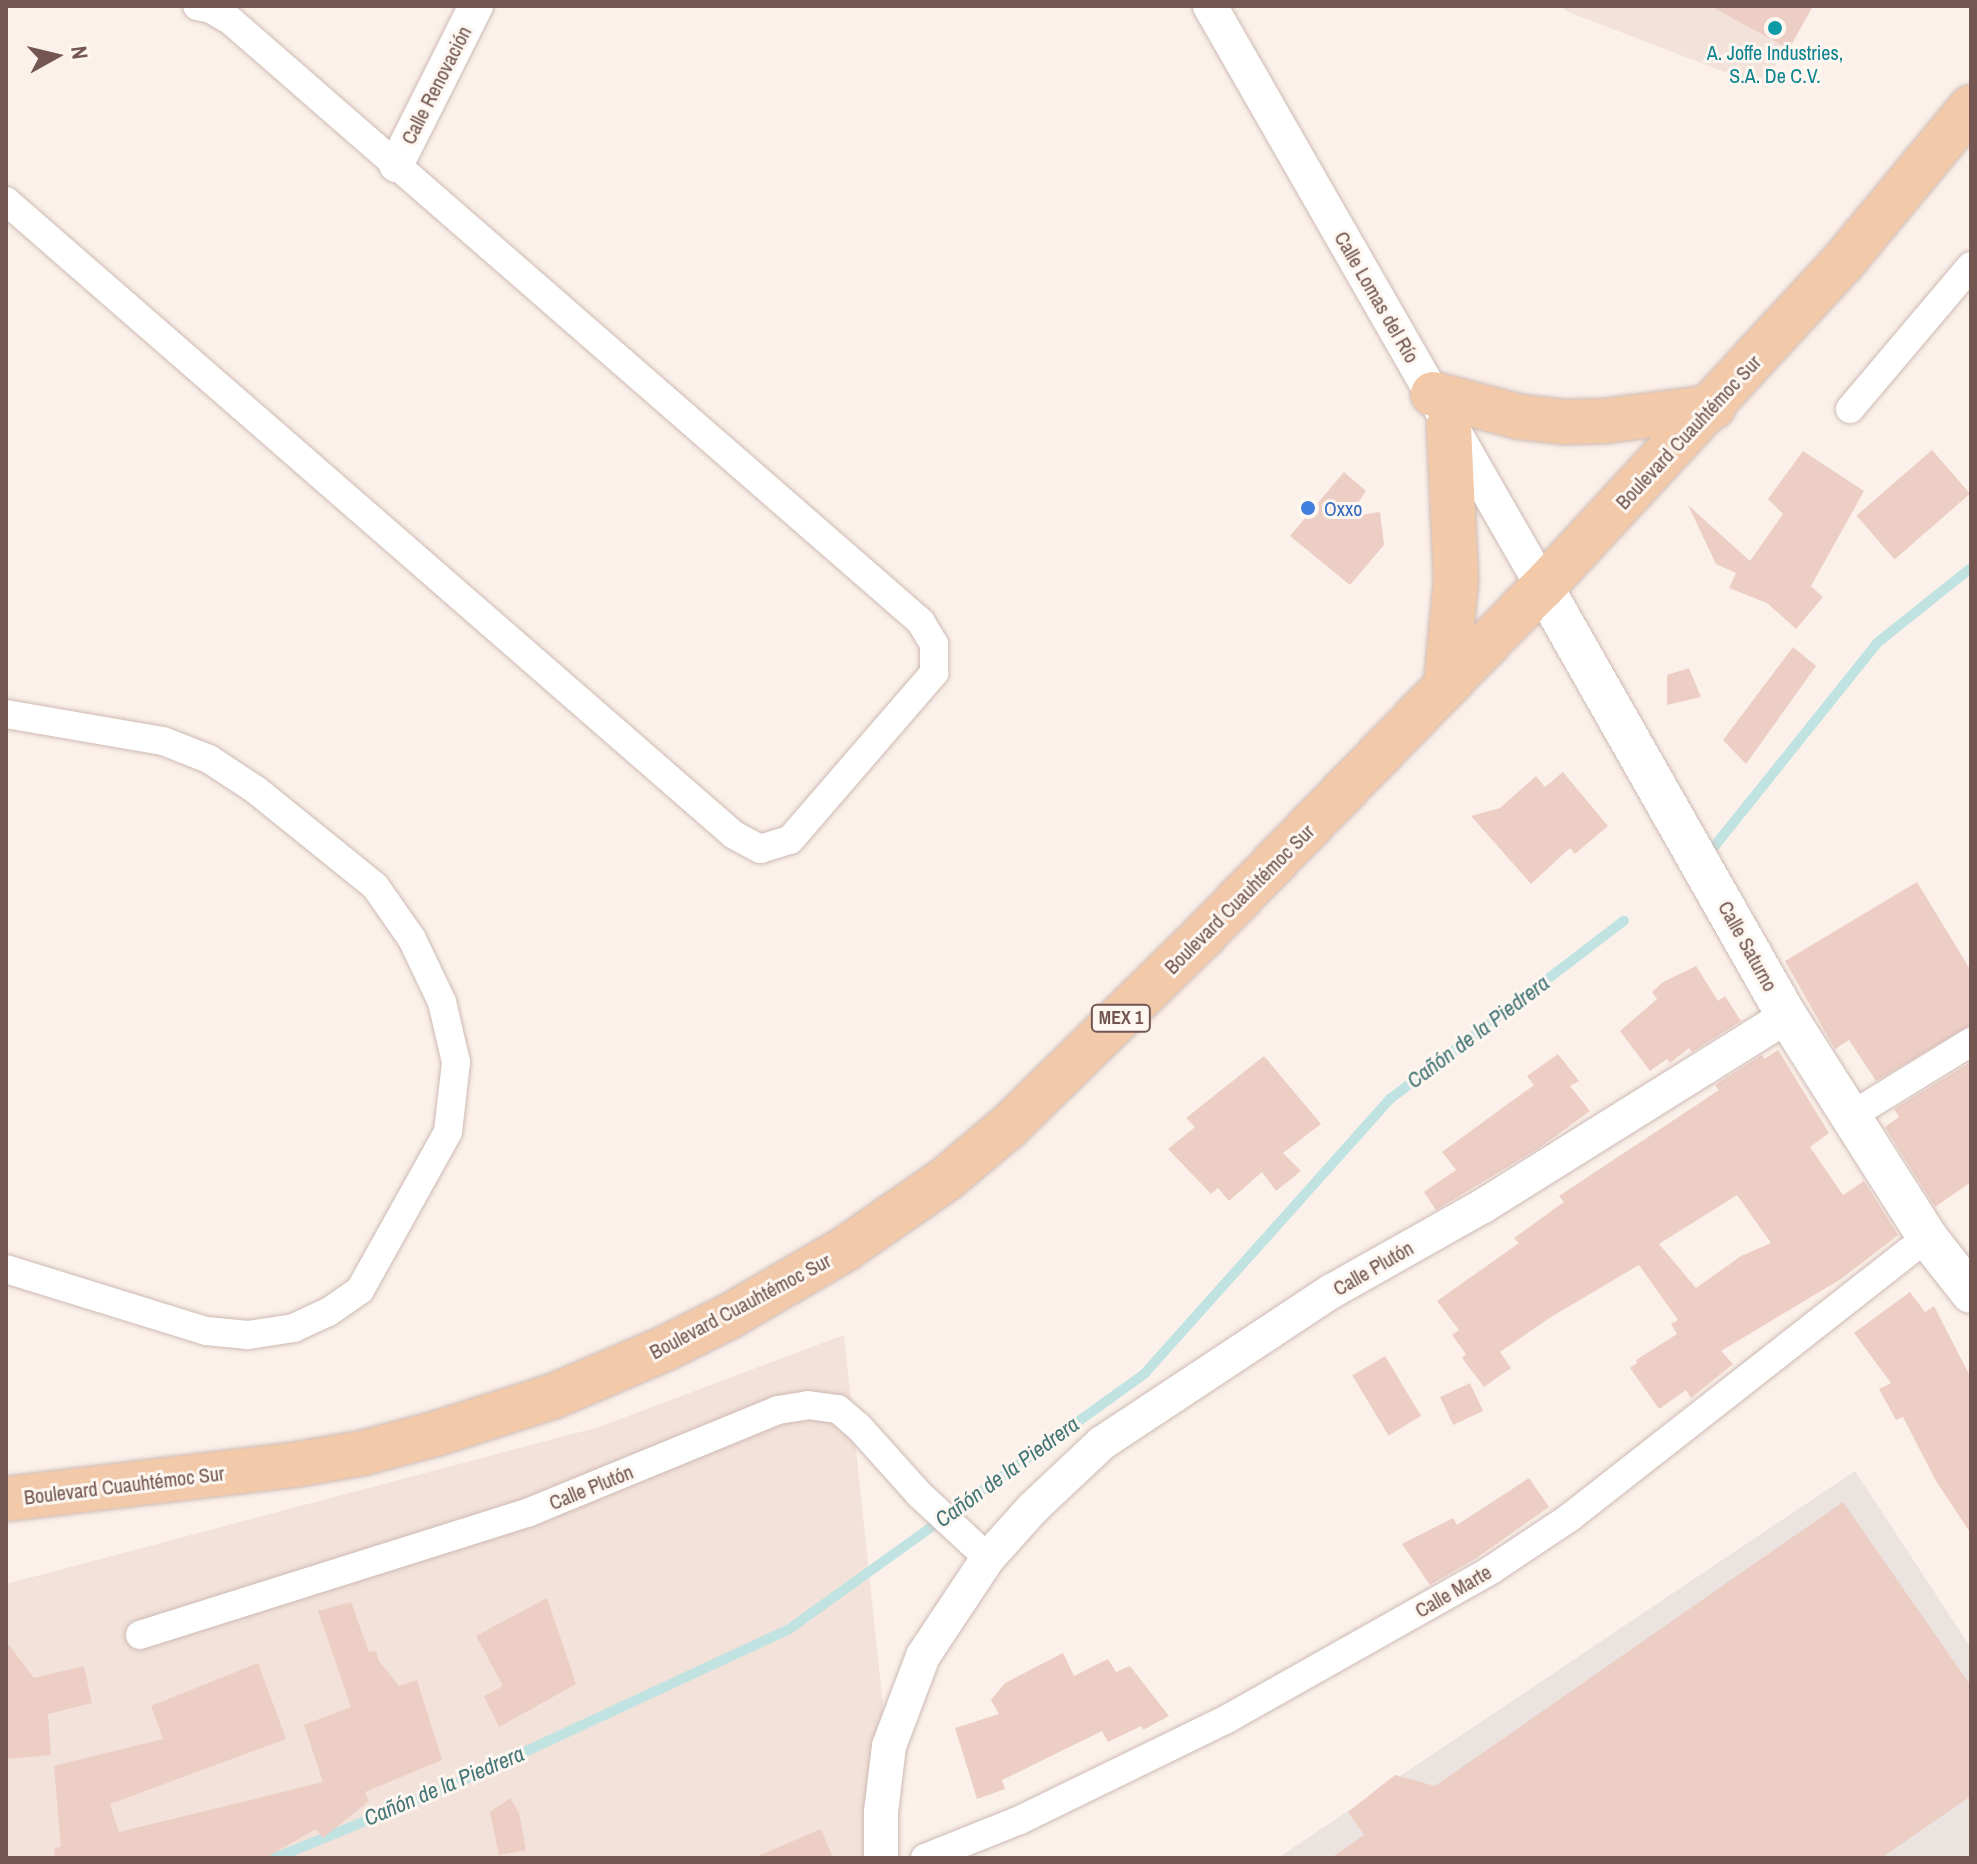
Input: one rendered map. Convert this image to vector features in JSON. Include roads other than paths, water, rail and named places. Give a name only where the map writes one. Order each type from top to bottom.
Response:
[{"type":"main road","name":"Boulevard Cuauhtémoc Sur","points":[[6,1499],[293,1465],[363,1453],[554,1396],[730,1316],[845,1249],[946,1179],[1008,1127],[1205,934],[1543,587],[1713,407],[1843,262],[1971,107]]},
{"type":"main road","points":[[1446,686],[1456,580],[1441,410],[1564,422],[1605,421],[1713,407]]},
{"type":"main road","name":"Calle Saturno","points":[[1543,587],[1676,826],[1787,1016],[1927,1237],[1971,1293]]},
{"type":"street","points":[[6,201],[734,835],[760,849],[790,840],[934,673],[934,644],[921,622],[231,21],[211,9],[197,6]]},
{"type":"street","name":"Calle Renovación","points":[[396,165],[476,6]]},
{"type":"street","name":"Calle Lomas del Río","points":[[1210,6],[1543,587]]},
{"type":"street","points":[[1850,409],[1971,266]]},
{"type":"street","points":[[6,714],[163,741],[209,759],[256,790],[375,886],[412,939],[442,1002],[456,1062],[448,1132],[360,1290],[328,1312],[294,1328],[248,1335],[206,1331],[6,1269]]},
{"type":"street","name":"Calle Plutón","points":[[881,1858],[881,1812],[889,1746],[923,1656],[988,1558],[1034,1507],[1102,1443],[1332,1291],[1483,1206],[1787,1016]]},
{"type":"street","points":[[1849,1117],[1971,1042]]},
{"type":"street","name":"Calle Marte","points":[[925,1858],[1020,1820],[1227,1719],[1491,1570],[1569,1518],[1927,1237]]},
{"type":"street","name":"Calle Plutón","points":[[140,1635],[527,1513],[778,1410],[808,1405],[838,1409],[859,1427],[920,1495],[988,1558]]},
{"type":"waterway","name":"Cañón de la Piedrera","points":[[1705,858],[1877,643],[1971,568]]},
{"type":"waterway","name":"Cañón de la Piedrera","points":[[275,1858],[449,1787],[788,1630],[1145,1373],[1390,1099],[1624,921]]},
{"type":"place","name":"A. Joffe Industries, S.A. De C.V.","points":[[1775,28]]},
{"type":"place","name":"Oxxo","points":[[1308,508]]}]
